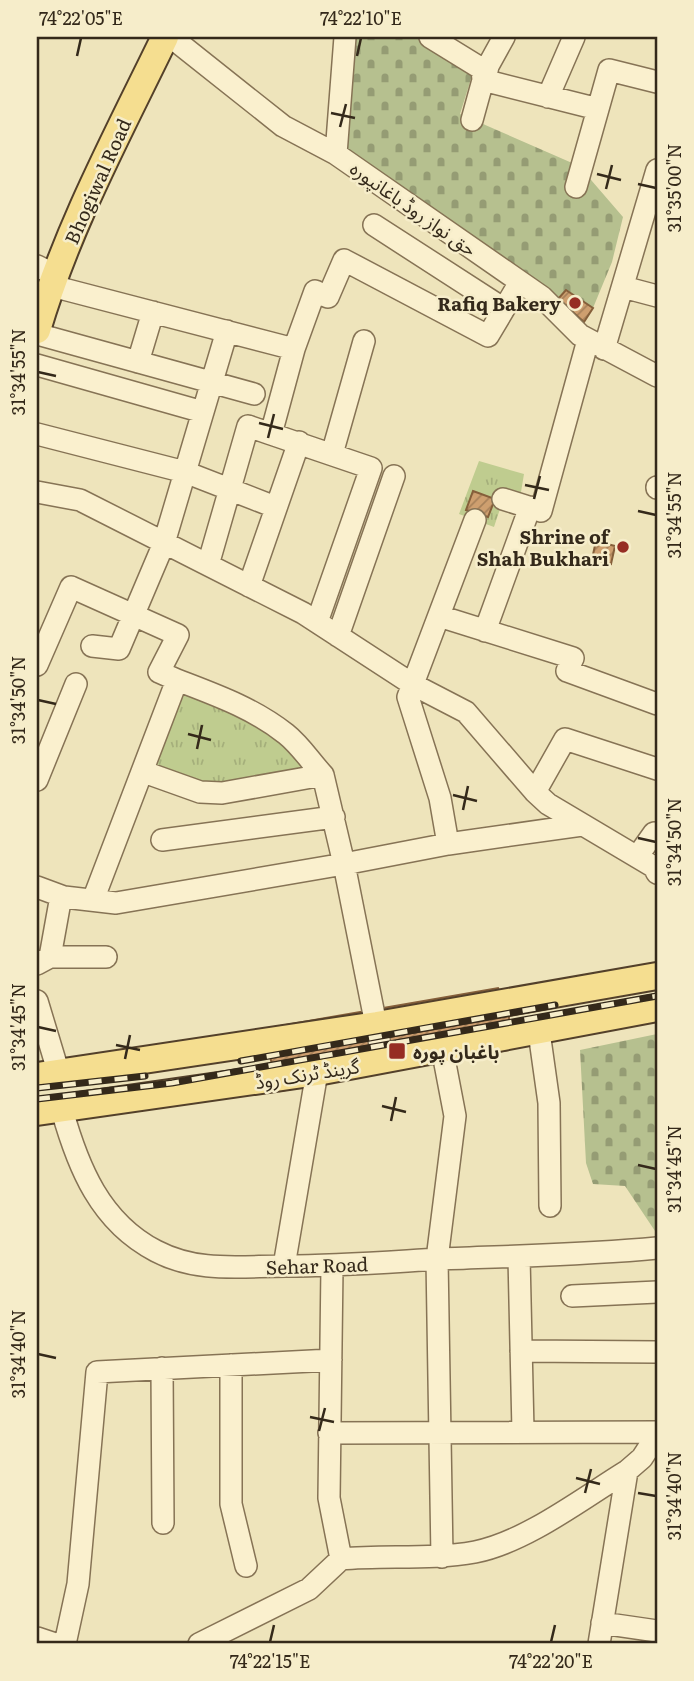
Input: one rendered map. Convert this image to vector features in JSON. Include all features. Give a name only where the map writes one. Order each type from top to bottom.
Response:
[{"type":"main road","name":"Bhogiwal Road","points":[[37,332],[48,276],[166,37]]},
{"type":"main road","name":"گرینڈ ٹرنک روڈ","points":[[48,1075],[377,1026],[657,976]]},
{"type":"main road","name":"گرینڈ ٹرنک روڈ","points":[[50,1111],[317,1072],[657,1008]]},
{"type":"street","name":"حق نواز روڈ باغانپورہ","points":[[171,37],[283,125],[336,154],[520,282],[596,344],[657,376]]},
{"type":"street","points":[[336,154],[345,37]]},
{"type":"street","points":[[430,37],[482,69],[484,81]]},
{"type":"street","points":[[472,120],[488,66],[504,37]]},
{"type":"street","points":[[548,97],[574,37]]},
{"type":"street","points":[[576,187],[609,70],[657,82]]},
{"type":"street","points":[[484,81],[598,109]]},
{"type":"street","points":[[503,499],[541,511],[596,344],[623,287],[651,215],[657,170]]},
{"type":"street","points":[[374,225],[504,309]]},
{"type":"street","points":[[271,434],[294,349],[314,291],[328,297],[344,260],[488,336],[520,282]]},
{"type":"street","points":[[48,276],[153,312],[294,349]]},
{"type":"street","points":[[623,287],[657,296]]},
{"type":"street","points":[[138,362],[153,312]]},
{"type":"street","points":[[92,646],[119,649],[134,615],[164,543],[227,331]]},
{"type":"street","points":[[37,332],[254,394]]},
{"type":"street","points":[[332,454],[364,341]]},
{"type":"street","points":[[37,365],[203,412]]},
{"type":"street","points":[[208,565],[248,426],[371,468],[317,622]]},
{"type":"street","points":[[37,434],[185,472],[275,507]]},
{"type":"street","points":[[249,586],[299,442]]},
{"type":"street","points":[[338,636],[394,476]]},
{"type":"street","points":[[37,492],[80,500],[249,586],[317,622],[412,684],[466,712],[535,792],[582,825],[654,867],[657,873]]},
{"type":"street","points":[[485,631],[530,508]]},
{"type":"street","points":[[448,844],[440,798],[409,701],[412,684],[475,520]]},
{"type":"street","points":[[37,665],[71,587],[178,635],[159,672],[239,703],[288,735],[323,775],[344,864],[383,1060]]},
{"type":"street","points":[[439,616],[573,658],[567,671],[657,704]]},
{"type":"street","points":[[93,900],[177,680]]},
{"type":"street","points":[[37,780],[76,684]]},
{"type":"street","points":[[535,792],[565,739],[657,769]]},
{"type":"street","points":[[144,772],[200,792],[222,793],[323,775]]},
{"type":"street","points":[[162,840],[334,817]]},
{"type":"street","points":[[37,887],[61,896],[116,903],[448,844],[582,825]]},
{"type":"street","points":[[637,857],[654,834],[657,835]]},
{"type":"street","points":[[61,896],[44,961],[106,957]]},
{"type":"street","points":[[37,1001],[48,1075]]},
{"type":"street","points":[[539,1032],[548,1102],[550,1206]]},
{"type":"street","points":[[442,1048],[455,1116],[438,1259],[442,1557]]},
{"type":"street","points":[[284,1266],[317,1072]]},
{"type":"street","name":"Sehar Road","points":[[50,1111],[70,1139],[99,1204],[122,1228],[153,1250],[179,1262],[221,1269],[332,1267],[657,1248]]},
{"type":"street","points":[[519,1256],[523,1431]]},
{"type":"street","points":[[332,1267],[330,1498],[341,1559]]},
{"type":"street","points":[[572,1296],[657,1292]]},
{"type":"street","points":[[521,1351],[657,1352]]},
{"type":"street","points":[[65,1644],[78,1584],[96,1372],[331,1360]]},
{"type":"street","points":[[232,1365],[231,1504],[246,1566]]},
{"type":"street","points":[[162,1368],[163,1523]]},
{"type":"street","points":[[329,1433],[442,1430],[657,1433]]},
{"type":"street","points":[[199,1644],[309,1589],[341,1559],[442,1557],[478,1551],[508,1541],[627,1471],[642,1458],[657,1433]]},
{"type":"street","points":[[627,1471],[601,1634],[657,1631]]},
{"type":"street","points":[[37,1638],[55,1644]]},
{"type":"green space","points":[[348,37],[424,37],[475,66],[460,114],[579,166],[623,217],[612,262],[593,308],[567,290],[558,299],[337,144]]},
{"type":"green space","points":[[479,461],[524,474],[519,504],[503,500],[494,527],[459,514]]},
{"type":"green space","points":[[177,680],[239,703],[323,775],[222,793],[144,772]]},
{"type":"green space","points":[[657,1034],[657,1234],[625,1186],[593,1184],[586,1163],[580,1050]]},
{"type":"building","name":"Rafiq Bakery","points":[[566,290],[593,308],[584,322],[558,299]]},
{"type":"building","points":[[473,491],[495,499],[488,517],[466,510]]},
{"type":"building","points":[[596,541],[615,546],[611,564],[592,559]]},
{"type":"building","points":[[498,988],[509,1012],[509,1050],[280,1091],[268,1050],[268,1028]]},
{"type":"railway","points":[[37,1099],[172,1083],[657,996]]},
{"type":"railway","points":[[241,1061],[555,1005]]},
{"type":"railway","points":[[37,1088],[145,1076]]},
{"type":"place","name":"Rafiq Bakery","points":[[575,303]]},
{"type":"place","name":"Shrine of Shah Bukhari","points":[[623,547]]},
{"type":"place","name":"باغبان پورہ","points":[[397,1051]]}]
